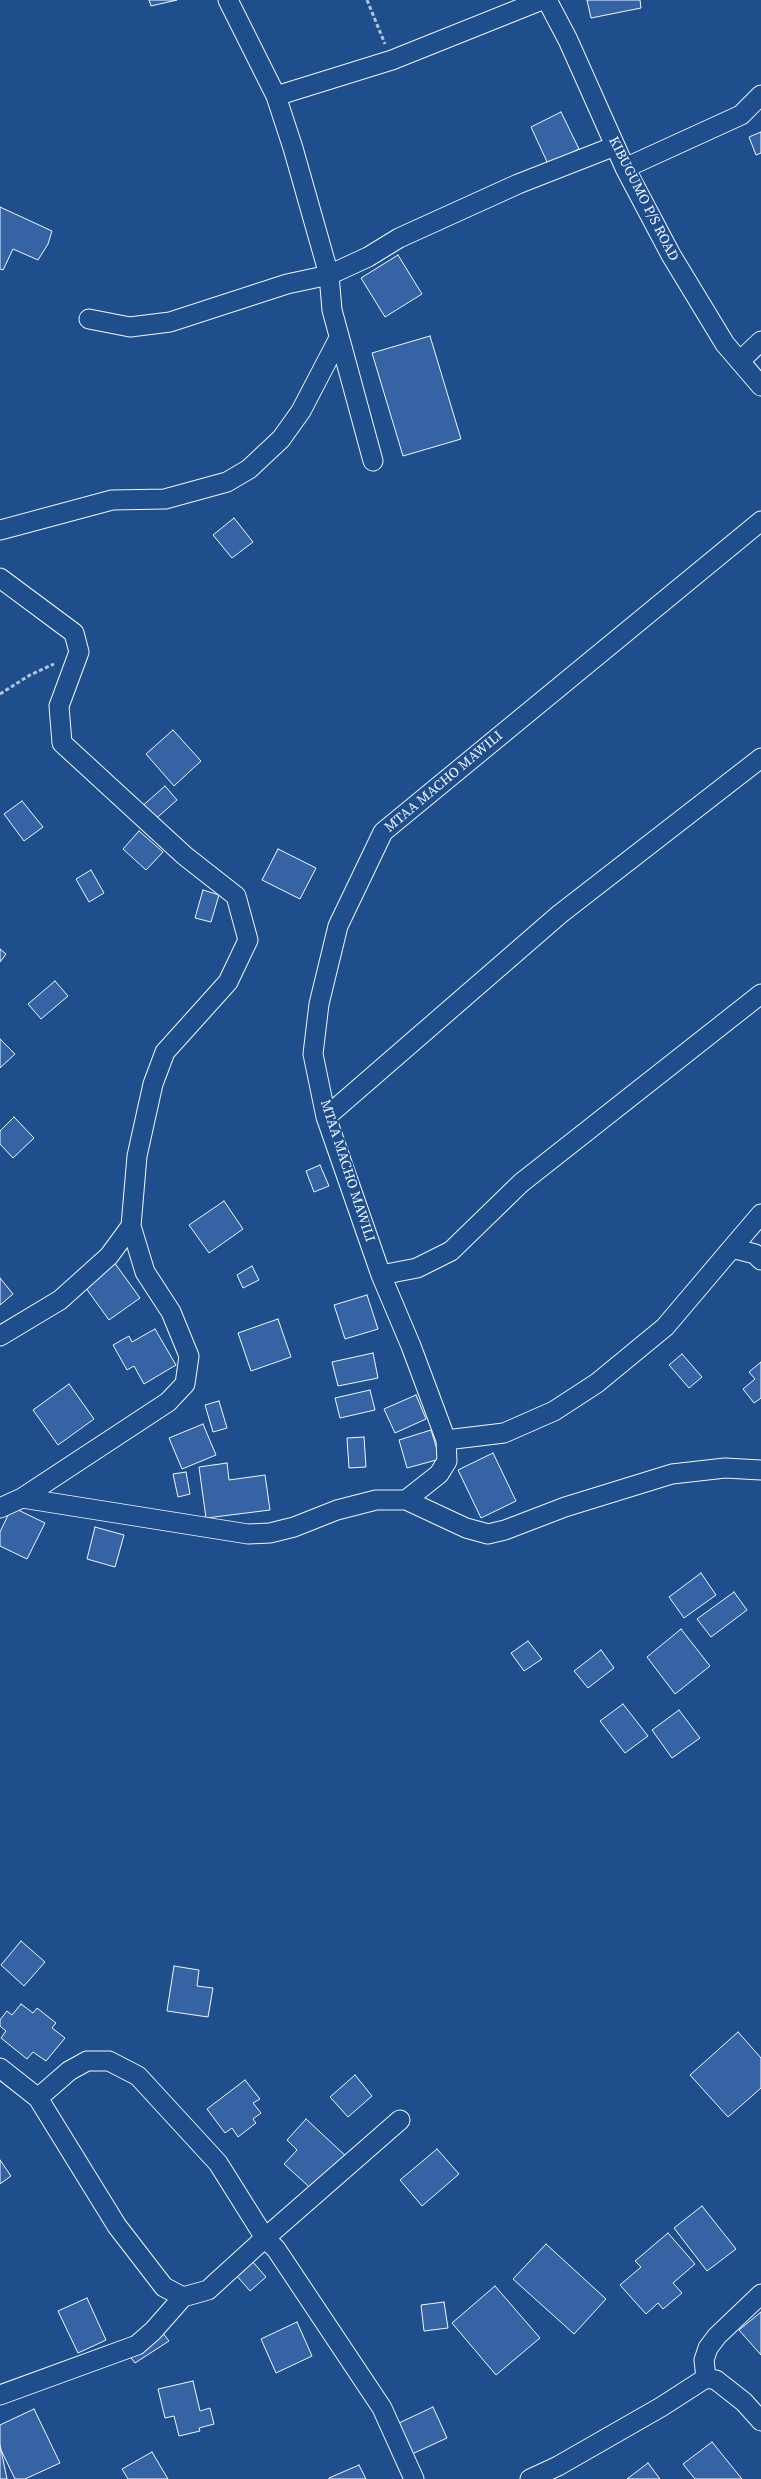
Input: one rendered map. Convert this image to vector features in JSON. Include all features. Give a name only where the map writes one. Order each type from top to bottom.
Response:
[{"type":"street","points":[[228,0],[276,96],[329,275],[332,310],[372,462]]},
{"type":"street","points":[[276,96],[392,60],[542,0]]},
{"type":"street","name":"KIBUGUMO P/S ROAD","points":[[546,0],[568,40],[625,168],[670,255],[725,344],[761,386]]},
{"type":"street","points":[[625,168],[741,115],[761,95]]},
{"type":"street","points":[[89,319],[130,327],[170,322],[287,284],[329,275],[399,238],[518,184],[615,146]]},
{"type":"street","points":[[0,530],[112,500],[165,499],[227,482],[249,468],[282,439],[301,411],[339,338]]},
{"type":"street","points":[[740,361],[761,341]]},
{"type":"street","name":"MTAA MACHO MAWILI","points":[[406,1500],[439,1474],[447,1461],[446,1440],[411,1346],[381,1275],[326,1117],[313,1054],[319,1004],[338,926],[383,832],[761,521]]},
{"type":"street","points":[[0,578],[74,633],[79,652],[59,706],[62,743],[185,856],[236,896],[248,940],[228,982],[165,1052],[153,1084],[137,1156],[131,1226],[145,1272],[171,1312],[189,1356],[185,1384],[168,1402],[22,1498],[0,1508]]},
{"type":"street","points":[[326,1117],[560,914],[761,758]]},
{"type":"street","points":[[381,1275],[418,1268],[451,1251],[521,1183],[761,994]]},
{"type":"street","points":[[446,1440],[504,1433],[554,1410],[597,1383],[665,1327],[761,1214]]},
{"type":"street","points":[[0,1336],[60,1300],[109,1256],[131,1226]]},
{"type":"street","points":[[732,1248],[756,1254],[761,1260]]},
{"type":"street","points":[[22,1498],[248,1534],[270,1533],[294,1527],[337,1510],[376,1500],[406,1500],[466,1528],[488,1534],[505,1530],[565,1507],[672,1474],[725,1468],[761,1470]]},
{"type":"street","points":[[38,2098],[69,2071],[87,2061],[109,2061],[138,2076],[218,2163],[265,2238],[276,2249],[382,2408],[414,2479]]},
{"type":"street","points":[[0,2068],[38,2098],[117,2226],[164,2287],[183,2297]]},
{"type":"street","points":[[0,2395],[137,2345],[153,2331],[183,2297],[208,2290],[400,2120]]},
{"type":"street","points":[[706,2378],[704,2360],[708,2348],[717,2336],[761,2294]]},
{"type":"street","points":[[530,2479],[558,2466],[661,2407],[706,2378],[716,2380],[744,2402],[761,2421]]},
{"type":"path","points":[[367,0],[392,60]]},
{"type":"path","points":[[0,694],[30,675],[79,652]]},
{"type":"building","points":[[149,0],[177,0],[151,6]]},
{"type":"building","points":[[587,0],[640,0],[641,8],[591,18]]},
{"type":"building","points":[[561,112],[579,149],[548,164],[531,127]]},
{"type":"building","points":[[761,132],[761,153],[756,155],[749,137]]},
{"type":"building","points":[[0,207],[52,231],[48,244],[38,260],[13,249],[3,270],[0,269]]},
{"type":"building","points":[[398,255],[422,294],[385,317],[361,278]]},
{"type":"building","points":[[430,336],[461,439],[403,456],[372,353]]},
{"type":"building","points":[[234,518],[253,542],[232,558],[213,535]]},
{"type":"building","points":[[173,730],[201,761],[174,786],[146,754]]},
{"type":"building","points":[[165,786],[177,800],[151,823],[139,809]]},
{"type":"building","points":[[22,801],[43,827],[24,841],[4,814]]},
{"type":"building","points":[[139,831],[163,852],[146,870],[123,849]]},
{"type":"building","points":[[278,849],[316,868],[300,899],[262,880]]},
{"type":"building","points":[[91,870],[104,893],[89,902],[76,879]]},
{"type":"building","points":[[203,890],[219,895],[211,922],[195,918]]},
{"type":"building","points":[[0,949],[6,954],[0,962]]},
{"type":"building","points":[[55,981],[68,996],[41,1019],[28,1004]]},
{"type":"building","points":[[0,1039],[15,1054],[0,1068]]},
{"type":"building","points":[[14,1117],[34,1138],[13,1158],[0,1144],[0,1131]]},
{"type":"building","points":[[320,1165],[329,1186],[314,1192],[306,1171]]},
{"type":"building","points":[[224,1201],[243,1229],[209,1253],[189,1225]]},
{"type":"building","points":[[114,1262],[140,1298],[109,1320],[83,1284]]},
{"type":"building","points":[[252,1266],[259,1280],[243,1288],[237,1275]]},
{"type":"building","points":[[0,1278],[13,1294],[0,1305]]},
{"type":"building","points":[[367,1295],[378,1329],[345,1339],[334,1305]]},
{"type":"building","points":[[278,1319],[291,1357],[251,1371],[238,1333]]},
{"type":"building","points":[[155,1329],[176,1365],[144,1384],[134,1366],[127,1370],[113,1345],[129,1336],[132,1342]]},
{"type":"building","points":[[373,1353],[378,1378],[338,1386],[332,1362]]},
{"type":"building","points":[[682,1354],[702,1377],[689,1388],[669,1365]]},
{"type":"building","points":[[761,1362],[761,1398],[754,1403],[743,1389],[755,1379],[749,1372]]},
{"type":"building","points":[[69,1384],[94,1419],[58,1445],[33,1410]]},
{"type":"building","points":[[370,1390],[375,1410],[340,1418],[335,1398]]},
{"type":"building","points":[[416,1395],[426,1419],[395,1433],[384,1409]]},
{"type":"building","points":[[219,1401],[227,1428],[213,1432],[205,1405]]},
{"type":"building","points":[[203,1424],[216,1455],[182,1469],[169,1438]]},
{"type":"building","points":[[431,1430],[440,1459],[407,1468],[399,1440]]},
{"type":"building","points":[[364,1437],[366,1467],[349,1468],[347,1438]]},
{"type":"building","points":[[493,1453],[516,1501],[481,1518],[458,1470]]},
{"type":"building","points":[[227,1463],[229,1480],[265,1475],[270,1510],[206,1518],[199,1467]]},
{"type":"building","points":[[186,1472],[190,1494],[178,1497],[173,1474]]},
{"type":"building","points":[[12,1507],[45,1523],[27,1559],[0,1546],[0,1532]]},
{"type":"building","points":[[95,1527],[124,1535],[115,1567],[87,1559]]},
{"type":"building","points":[[701,1573],[716,1595],[684,1618],[669,1597]]},
{"type":"building","points":[[734,1592],[747,1610],[711,1637],[697,1619]]},
{"type":"building","points":[[681,1629],[710,1666],[675,1694],[647,1657]]},
{"type":"building","points":[[528,1641],[542,1659],[524,1671],[511,1653]]},
{"type":"building","points":[[601,1650],[614,1668],[588,1688],[574,1671]]},
{"type":"building","points":[[623,1704],[648,1736],[625,1753],[600,1721]]},
{"type":"building","points":[[679,1710],[700,1738],[672,1758],[652,1730]]},
{"type":"building","points":[[21,1941],[45,1962],[24,1986],[1,1965]]},
{"type":"building","points":[[174,1966],[199,1970],[197,1986],[213,1988],[208,2017],[167,2011]]},
{"type":"building","points":[[21,2004],[33,2013],[37,2008],[56,2023],[52,2028],[65,2038],[46,2061],[33,2052],[27,2059],[1,2038],[6,2031],[0,2026],[0,2020],[7,2011],[12,2015]]},
{"type":"building","points":[[738,2032],[761,2058],[761,2088],[728,2117],[690,2075]]},
{"type":"building","points":[[355,2075],[372,2096],[348,2117],[330,2097]]},
{"type":"building","points":[[245,2080],[260,2099],[253,2103],[261,2113],[253,2119],[256,2123],[238,2137],[232,2128],[225,2133],[207,2109]]},
{"type":"building","points":[[306,2119],[349,2159],[316,2193],[284,2164],[297,2150],[287,2140]]},
{"type":"building","points":[[437,2149],[459,2174],[422,2206],[400,2180]]},
{"type":"building","points":[[0,2160],[11,2176],[0,2184]]},
{"type":"building","points":[[702,2206],[736,2249],[707,2271],[674,2228]]},
{"type":"building","points":[[668,2233],[695,2264],[673,2283],[682,2293],[663,2309],[658,2303],[646,2314],[620,2285],[641,2267],[635,2261]]},
{"type":"building","points":[[546,2244],[606,2299],[574,2334],[513,2279]]},
{"type":"building","points":[[252,2261],[266,2277],[250,2291],[236,2275]]},
{"type":"building","points":[[495,2286],[540,2338],[496,2375],[452,2323]]},
{"type":"building","points":[[87,2298],[106,2340],[78,2353],[58,2311]]},
{"type":"building","points":[[444,2302],[448,2328],[424,2331],[421,2305]]},
{"type":"building","points":[[761,2312],[761,2355],[739,2330]]},
{"type":"building","points":[[297,2322],[312,2356],[276,2373],[261,2339]]},
{"type":"building","points":[[162,2332],[169,2341],[135,2363],[128,2354]]},
{"type":"building","points":[[193,2381],[200,2411],[210,2408],[214,2424],[199,2428],[200,2431],[179,2436],[174,2416],[165,2418],[158,2389]]},
{"type":"building","points":[[433,2407],[447,2438],[412,2454],[399,2423]]},
{"type":"building","points":[[34,2409],[60,2463],[25,2479],[15,2479],[0,2448],[0,2425]]},
{"type":"building","points":[[712,2442],[742,2479],[695,2479],[683,2464]]},
{"type":"building","points":[[0,2445],[7,2479],[0,2479]]},
{"type":"building","points":[[152,2452],[168,2479],[128,2479],[122,2469]]},
{"type":"building","points":[[648,2463],[660,2479],[627,2479]]},
{"type":"building","points":[[359,2465],[366,2479],[329,2479],[329,2478]]}]
